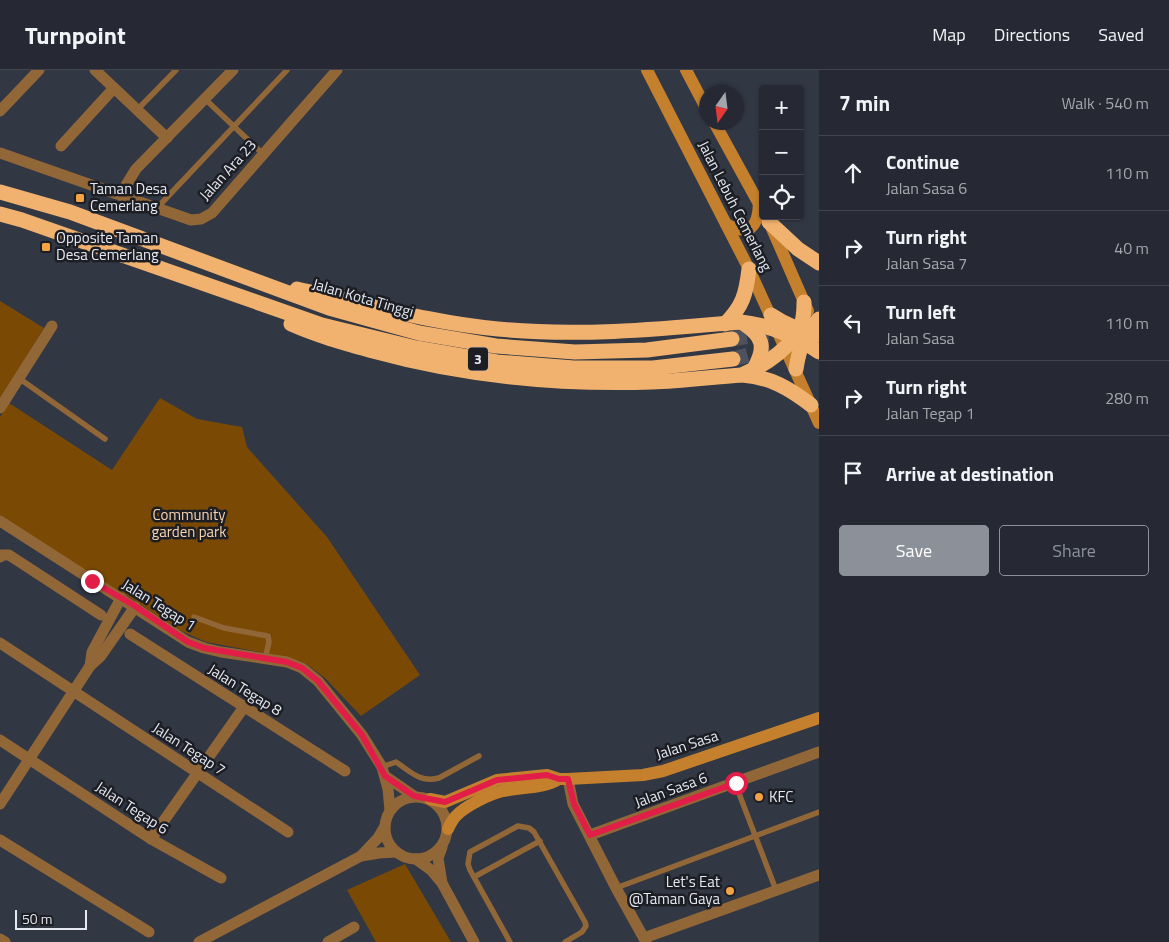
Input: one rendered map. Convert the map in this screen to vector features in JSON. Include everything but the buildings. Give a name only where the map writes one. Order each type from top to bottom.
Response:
[{"type":"highway","name":"Jalan Kota Tinggi","points":[[0,192],[70,212],[242,277],[338,310],[419,332],[496,346],[575,352],[647,350],[732,338]]},
{"type":"highway","name":"3","points":[[0,214],[322,325],[416,348],[497,362],[574,368],[653,368],[733,359]]},
{"type":"highway","points":[[771,220],[798,249],[819,263]]},
{"type":"highway","points":[[724,324],[736,313],[742,302],[747,291],[749,269]]},
{"type":"highway","points":[[242,277],[421,317],[498,329],[574,332],[645,331],[741,322],[756,324],[778,331],[808,334]]},
{"type":"highway","points":[[230,294],[273,316],[319,336],[411,361],[495,376],[571,382],[653,382],[748,372],[762,365],[808,334]]},
{"type":"highway","points":[[804,302],[808,334],[819,352]]},
{"type":"highway","points":[[771,314],[785,324],[808,334]]},
{"type":"highway","points":[[741,322],[752,329],[759,337],[762,348],[760,358],[748,372]]},
{"type":"highway","points":[[796,369],[808,334]]},
{"type":"highway","points":[[748,372],[783,385],[811,405]]},
{"type":"main road","name":"Jalan Lebuh Cemerlang","points":[[647,70],[749,269],[778,331]]},
{"type":"main road","points":[[686,70],[699,95]]},
{"type":"main road","name":"Jalan Lebuh Cemerlang","points":[[718,130],[759,204]]},
{"type":"main road","points":[[726,224],[736,230],[750,229],[755,225],[759,216]]},
{"type":"main road","name":"Jalan Lebuh Cemerlang","points":[[767,220],[804,302]]},
{"type":"main road","points":[[796,369],[819,424]]},
{"type":"main road","name":"Jalan Sasa","points":[[430,799],[445,802],[497,780],[547,775],[564,779],[643,775],[663,771],[819,718]]},
{"type":"main road","name":"Jalan Sasa","points":[[448,830],[455,816],[468,806],[484,798],[502,791],[548,786],[564,779]]},
{"type":"street","points":[[0,111],[39,70]]},
{"type":"street","points":[[95,70],[167,138]]},
{"type":"street","points":[[120,194],[136,169],[233,70]]},
{"type":"street","name":"Jalan Ara 23","points":[[0,153],[191,220],[201,219],[212,213],[334,71]]},
{"type":"street","points":[[61,146],[114,88]]},
{"type":"street","points":[[0,408],[52,326]]},
{"type":"street","name":"Jalan Tegap 1","points":[[0,521],[92,581],[135,606],[188,642],[204,648],[287,662],[302,668],[318,681],[362,735],[384,772],[414,796]]},
{"type":"street","points":[[0,557],[2,555],[9,555],[101,615]]},
{"type":"street","points":[[90,666],[92,652],[121,598]]},
{"type":"street","points":[[0,804],[90,666],[100,657],[135,606]]},
{"type":"street","name":"Jalan Tegap 8","points":[[130,634],[345,771]]},
{"type":"street","name":"Jalan Tegap 7","points":[[0,643],[288,832]]},
{"type":"street","points":[[151,839],[244,707]]},
{"type":"street","name":"Jalan Tegap 6","points":[[0,740],[151,839],[221,878]]},
{"type":"street","name":"Jalan Sasa 6","points":[[590,835],[819,752]]},
{"type":"street","name":"Jalan Tegap 1","points":[[384,772],[390,810]]},
{"type":"street","points":[[564,779],[574,804],[616,888],[645,940],[819,875]]},
{"type":"street","points":[[202,941],[360,856],[378,838],[385,826],[390,810],[404,798],[414,796],[430,799],[440,806],[446,817],[448,830],[438,858],[442,883]]},
{"type":"street","points":[[385,826],[387,840],[396,852],[405,857],[426,858],[442,847]]},
{"type":"street","points":[[0,840],[149,932]]},
{"type":"street","points":[[360,856],[396,852]]},
{"type":"street","points":[[416,859],[442,883],[474,942]]},
{"type":"street","points":[[328,942],[354,927]]},
{"type":"street","points":[[0,939],[5,942]]},
{"type":"lane","points":[[137,110],[176,70]]},
{"type":"lane","points":[[157,208],[287,70]]},
{"type":"lane","points":[[205,99],[262,154]]},
{"type":"lane","points":[[20,379],[105,439]]},
{"type":"lane","points":[[194,617],[224,628],[268,636],[269,642],[265,659]]},
{"type":"lane","points":[[384,772],[396,762],[412,775],[432,780],[479,756]]},
{"type":"lane","points":[[736,783],[777,891]]},
{"type":"lane","points":[[616,888],[819,812]]},
{"type":"lane","points":[[510,942],[468,864],[470,852],[518,826],[529,828],[540,841],[585,922],[586,926],[582,932],[565,942]]},
{"type":"lane","points":[[474,877],[540,841]]},
{"type":"green space","points":[[0,301],[44,328],[0,399]]},
{"type":"green space","name":"Community garden park","points":[[160,398],[197,419],[242,427],[247,447],[327,537],[420,675],[361,716],[325,678],[305,663],[286,657],[206,642],[179,630],[129,597],[95,579],[0,516],[0,417],[9,403],[112,470]]},
{"type":"green space","points":[[405,864],[451,942],[376,942],[347,890]]},
{"type":"tunnel","points":[[732,339],[768,333]]},
{"type":"tunnel","points":[[733,359],[791,344]]},
{"type":"place","name":"Taman Desa Cemerlang","points":[[80,198]]},
{"type":"place","name":"Opposite Taman Desa Cemerlang","points":[[46,247]]},
{"type":"place","name":"KFC","points":[[759,797]]},
{"type":"place","name":"Let's Eat @Taman Gaya","points":[[730,891]]},
{"type":"route","points":[[92,581],[135,606],[188,642],[221,652],[287,662],[302,668],[318,681],[362,735],[385,776],[414,796],[422,796],[445,802],[497,780],[532,775],[547,775],[559,779],[568,779],[570,794],[590,835],[736,783]]}]
